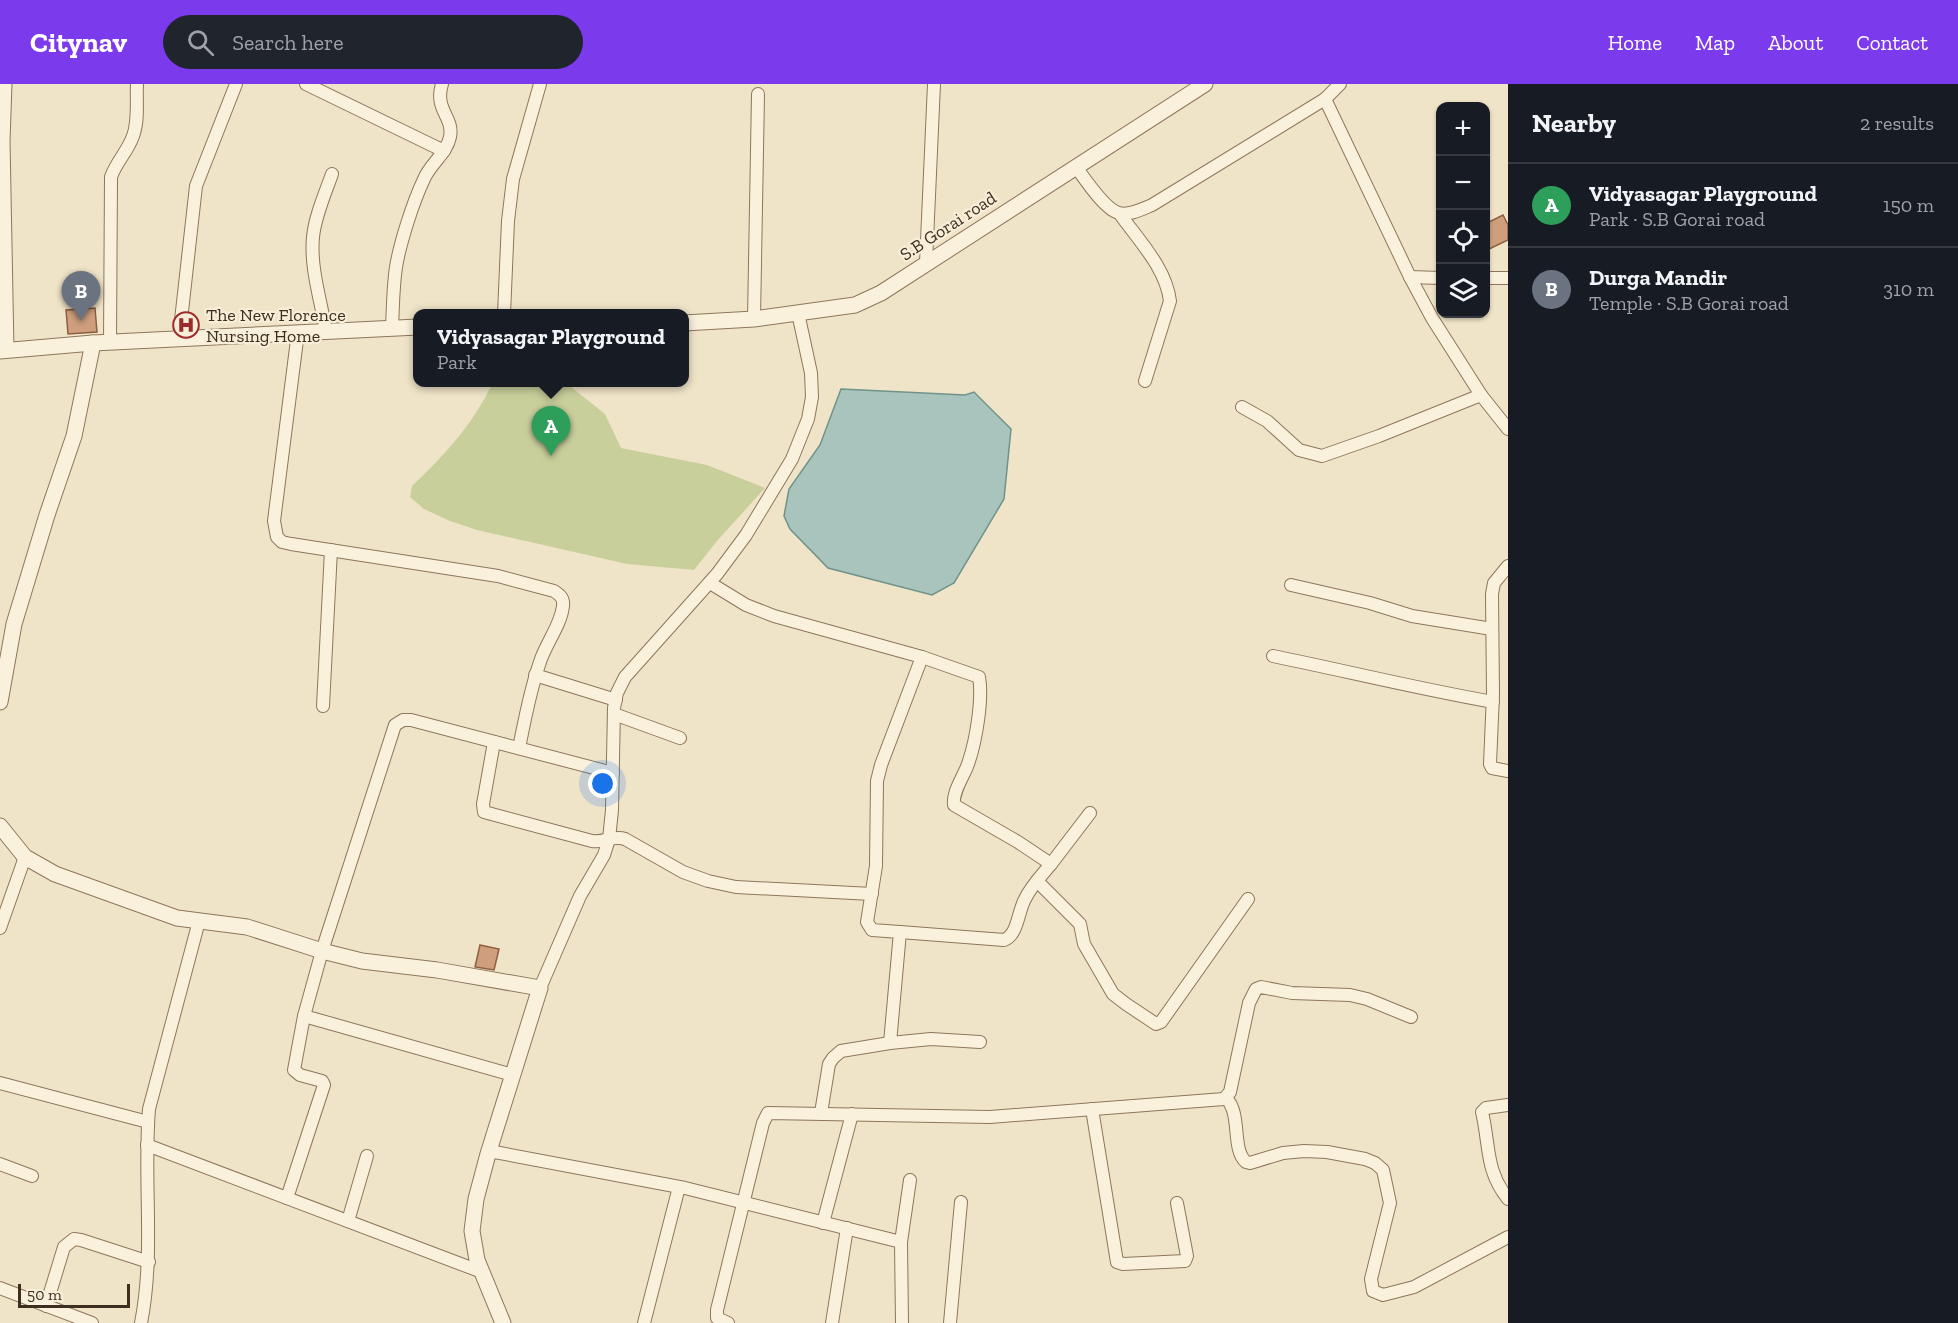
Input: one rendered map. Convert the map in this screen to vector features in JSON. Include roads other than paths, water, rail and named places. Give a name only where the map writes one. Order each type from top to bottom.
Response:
[{"type":"street","points":[[3,84],[1,141],[3,351],[110,342],[413,327]]},
{"type":"street","points":[[110,342],[111,177],[114,166],[131,141],[135,129],[137,84]]},
{"type":"street","points":[[179,338],[196,186],[236,84]]},
{"type":"street","points":[[306,84],[444,151]]},
{"type":"street","points":[[392,327],[398,254],[423,181],[429,169],[444,151],[450,137],[451,127],[440,104],[439,92],[442,84]]},
{"type":"street","points":[[504,309],[508,221],[513,179],[540,84]]},
{"type":"street","points":[[926,263],[934,84]]},
{"type":"street","name":"S.B Gorai road","points":[[689,323],[754,319],[855,305],[881,293],[1205,84]]},
{"type":"street","points":[[1120,214],[1135,212],[1152,205],[1325,99],[1340,84]]},
{"type":"street","points":[[754,319],[758,94]]},
{"type":"street","points":[[1325,99],[1432,318],[1481,395],[1508,429]]},
{"type":"street","points":[[1076,167],[1109,208],[1120,214],[1164,277],[1169,292],[1170,302],[1145,381]]},
{"type":"street","points":[[326,331],[313,259],[313,239],[332,174]]},
{"type":"street","points":[[1410,277],[1436,278]]},
{"type":"street","points":[[1490,278],[1508,278]]},
{"type":"street","points":[[503,1323],[482,1272],[472,1231],[476,1199],[540,988],[580,896],[603,855],[609,839],[616,700],[625,676],[710,583],[746,535],[792,459],[808,419],[812,397],[811,373],[798,313]]},
{"type":"street","points":[[298,332],[274,530],[277,537],[282,542],[498,576],[554,591],[561,595],[563,600],[561,615],[536,675],[519,748]]},
{"type":"street","points":[[1,692],[14,624],[74,436],[93,343]]},
{"type":"street","points":[[1242,407],[1267,421],[1299,450],[1322,456],[1481,395]]},
{"type":"street","points":[[323,706],[332,550]]},
{"type":"street","points":[[1508,566],[1494,583],[1490,764],[1492,768],[1508,771]]},
{"type":"street","points":[[710,583],[746,605],[774,616],[922,657],[979,677],[975,739],[969,763],[954,798],[954,805],[1051,864]]},
{"type":"street","points":[[1291,585],[1370,603],[1412,616],[1492,629]]},
{"type":"street","points":[[1273,656],[1343,670],[1423,690],[1492,702]]},
{"type":"street","points":[[922,657],[880,765],[877,781],[876,866],[867,922],[869,927],[877,931],[1008,939],[1013,933],[1025,898],[1089,813]]},
{"type":"street","points":[[536,675],[616,700]]},
{"type":"street","points":[[614,714],[680,738]]},
{"type":"street","points":[[287,1198],[324,1085],[294,1070],[304,1016],[322,951],[395,725],[398,722],[411,720],[613,773]]},
{"type":"street","points":[[494,742],[483,804],[484,812],[592,841],[603,842],[614,837],[625,839],[683,872],[708,881],[736,887],[872,894]]},
{"type":"street","points":[[0,826],[25,857],[55,874],[177,918],[247,927],[362,961],[437,970],[540,988]]},
{"type":"street","points":[[0,928],[25,857]]},
{"type":"street","points":[[1037,881],[1080,924],[1084,944],[1113,994],[1156,1024],[1161,1023],[1248,899]]},
{"type":"street","points":[[141,1323],[146,1299],[149,1262],[147,1145],[149,1109],[199,921]]},
{"type":"street","points":[[890,1043],[900,932]]},
{"type":"street","points":[[1226,1098],[1230,1092],[1249,1003],[1256,989],[1261,987],[1292,993],[1350,995],[1367,999],[1411,1017]]},
{"type":"street","points":[[304,1016],[513,1075]]},
{"type":"street","points":[[821,1113],[827,1073],[833,1058],[841,1051],[931,1039],[980,1042]]},
{"type":"street","points":[[0,1083],[148,1122]]},
{"type":"street","points":[[728,1323],[717,1318],[716,1315],[764,1117],[768,1113],[990,1117],[1226,1098]]},
{"type":"street","points":[[1226,1098],[1233,1109],[1241,1154],[1246,1162],[1250,1163],[1283,1153],[1304,1151],[1365,1159],[1375,1162],[1383,1170],[1390,1203],[1371,1279],[1373,1291],[1378,1294],[1394,1294],[1413,1287],[1508,1237]]},
{"type":"street","points":[[1508,1105],[1486,1107],[1482,1112],[1493,1176],[1508,1200]]},
{"type":"street","points":[[1092,1109],[1117,1262],[1123,1264],[1185,1261],[1187,1256],[1177,1203]]},
{"type":"street","points":[[824,1223],[852,1114]]},
{"type":"street","points":[[147,1145],[482,1272]]},
{"type":"street","points":[[489,1151],[679,1187],[901,1242]]},
{"type":"street","points":[[348,1221],[367,1156]]},
{"type":"street","points":[[0,1164],[32,1176]]},
{"type":"street","points":[[902,1323],[901,1242],[910,1180]]},
{"type":"street","points":[[644,1323],[679,1187]]},
{"type":"street","points":[[950,1323],[961,1202]]},
{"type":"street","points":[[832,1323],[847,1228]]},
{"type":"street","points":[[46,1306],[64,1247],[74,1239],[149,1262]]},
{"type":"street","points":[[0,1288],[92,1323]]},
{"type":"water","points":[[841,389],[965,395],[974,392],[1011,429],[1004,499],[954,583],[932,595],[828,568],[790,529],[784,516],[789,489],[820,445]]},
{"type":"place","name":"Durga Mandir","points":[[81,321]]},
{"type":"place","name":"The New Florence Nursing Home","points":[[186,325]]},
{"type":"place","name":"Vidyasagar Playground","points":[[551,456]]}]
